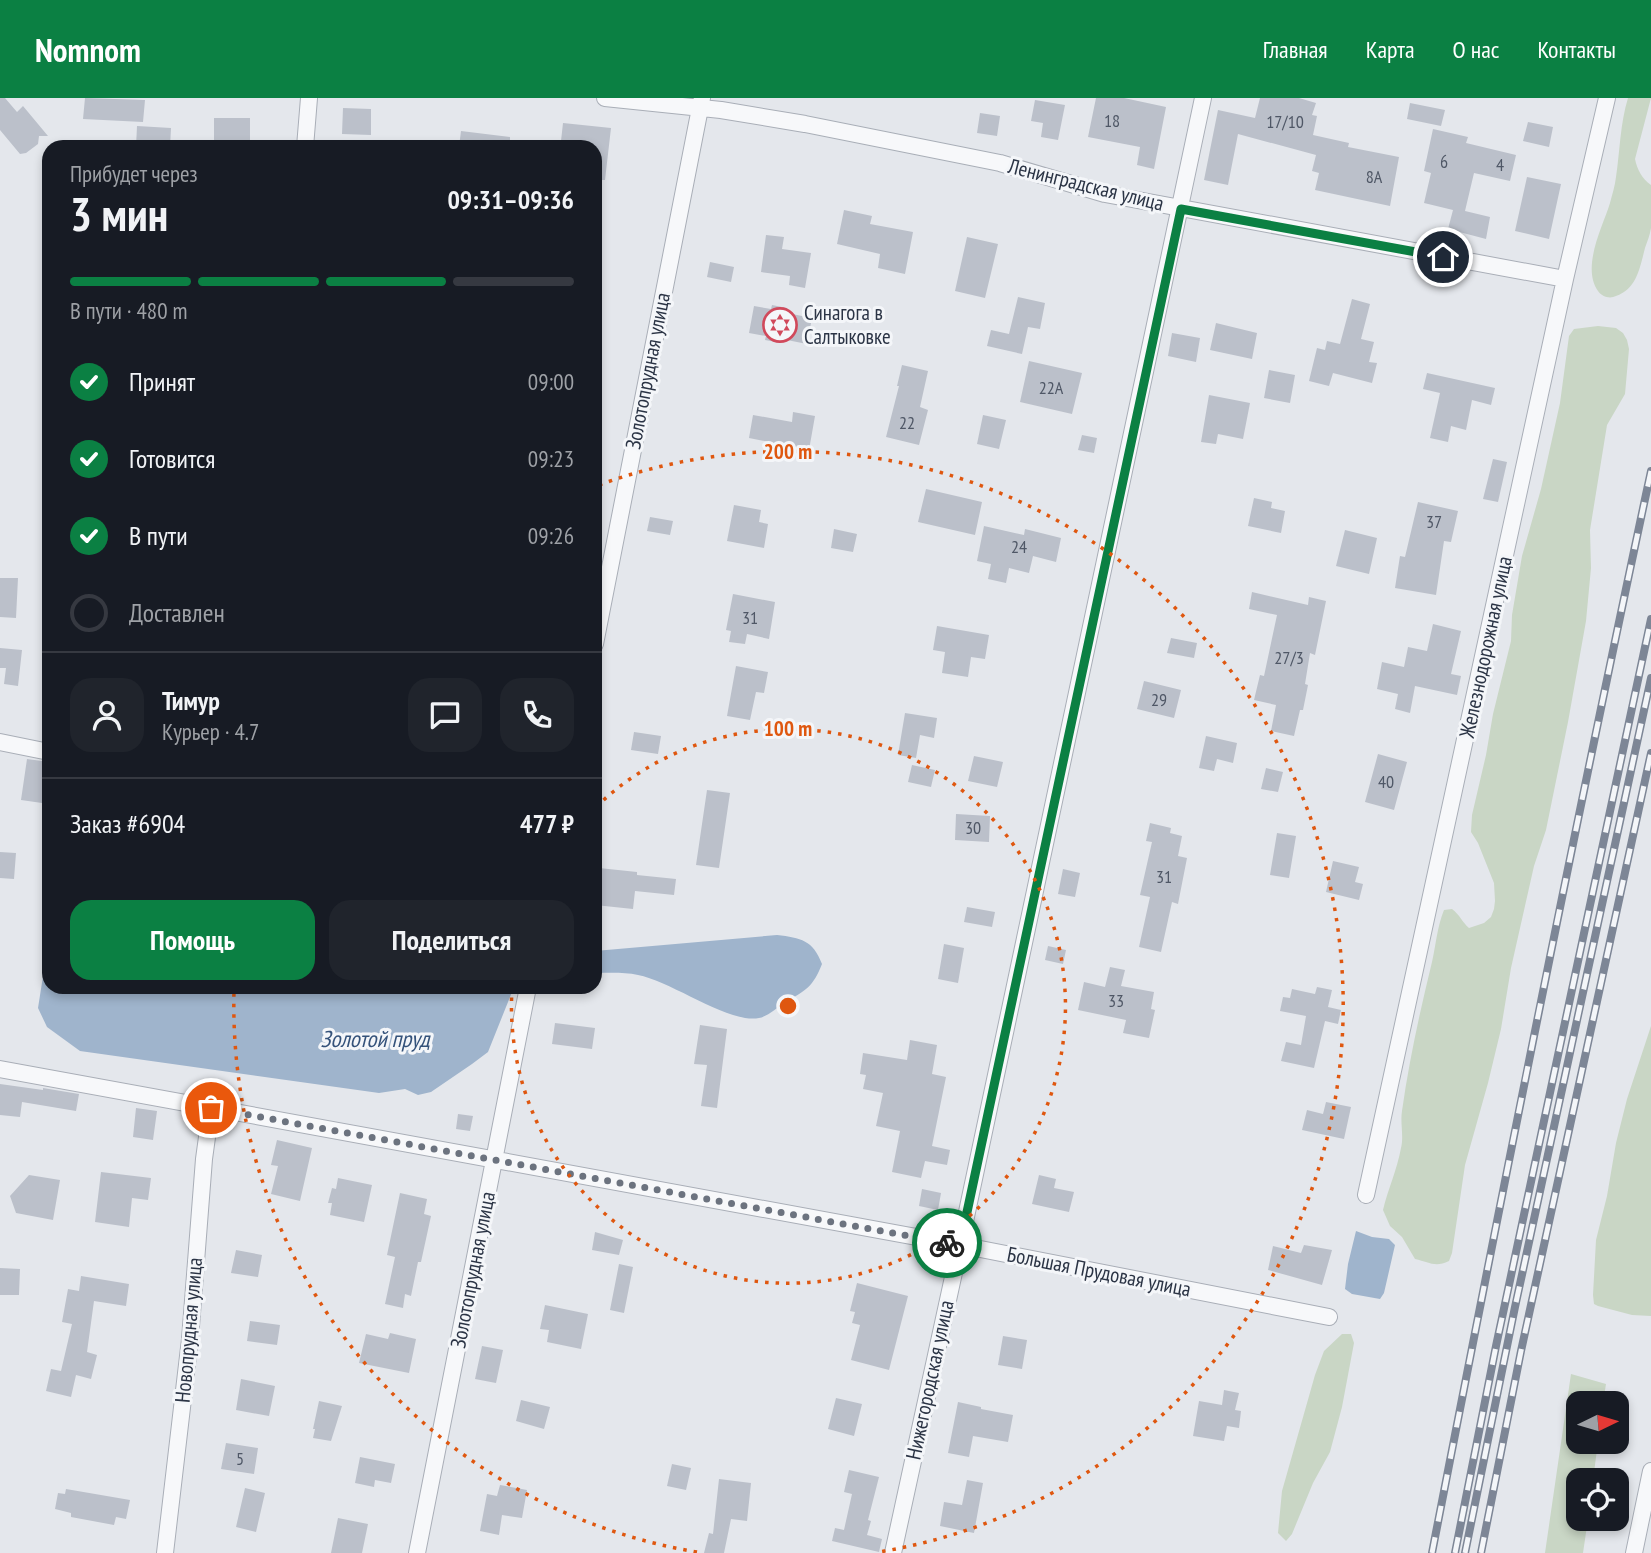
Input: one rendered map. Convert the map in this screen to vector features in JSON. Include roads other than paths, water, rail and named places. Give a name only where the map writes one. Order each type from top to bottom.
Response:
[{"type":"street","points":[[306,140],[309,98]]},
{"type":"street","name":"Ленинградская улица","points":[[605,98],[701,103],[1000,163],[1105,194],[1565,279]]},
{"type":"street","name":"Нижегородская улица","points":[[893,1553],[1203,98]]},
{"type":"street","name":"Железнодорожная улица","points":[[1366,1195],[1565,279],[1607,98]]},
{"type":"street","name":"Золотопрудная улица","points":[[602,608],[701,103]]},
{"type":"street","points":[[0,742],[42,751]]},
{"type":"street","name":"Золотопрудная улица","points":[[417,1553],[527,994]]},
{"type":"street","name":"Большая Прудовая улица","points":[[0,1069],[960,1245],[1329,1318]]},
{"type":"street","name":"Новопрудная улица","points":[[165,1553],[190,1339],[204,1159],[211,1108]]},
{"type":"street","points":[[1634,1553],[1651,1471]]},
{"type":"water","points":[[777,935],[793,937],[810,945],[822,964],[815,978],[799,994],[770,1013],[759,1018],[747,1018],[716,1009],[651,979],[622,973],[602,973],[602,950]]},
{"type":"water","name":"Золотой пруд","points":[[42,983],[42,994],[511,994],[488,1052],[431,1092],[418,1095],[405,1089],[379,1093],[80,1051],[47,1027],[38,1008]]},
{"type":"water","points":[[1356,1231],[1389,1239],[1395,1245],[1384,1293],[1380,1299],[1352,1294],[1345,1289]]},
{"type":"railway","points":[[1432,1553],[1539,1012],[1651,471]]},
{"type":"railway","points":[[1455,1553],[1496,1346],[1651,619]]},
{"type":"railway","points":[[1465,1553],[1515,1307],[1651,678]]},
{"type":"railway","points":[[1481,1553],[1521,1351],[1651,753]]},
{"type":"place","name":"Синагога в Салтыковке","points":[[780,325]]}]
